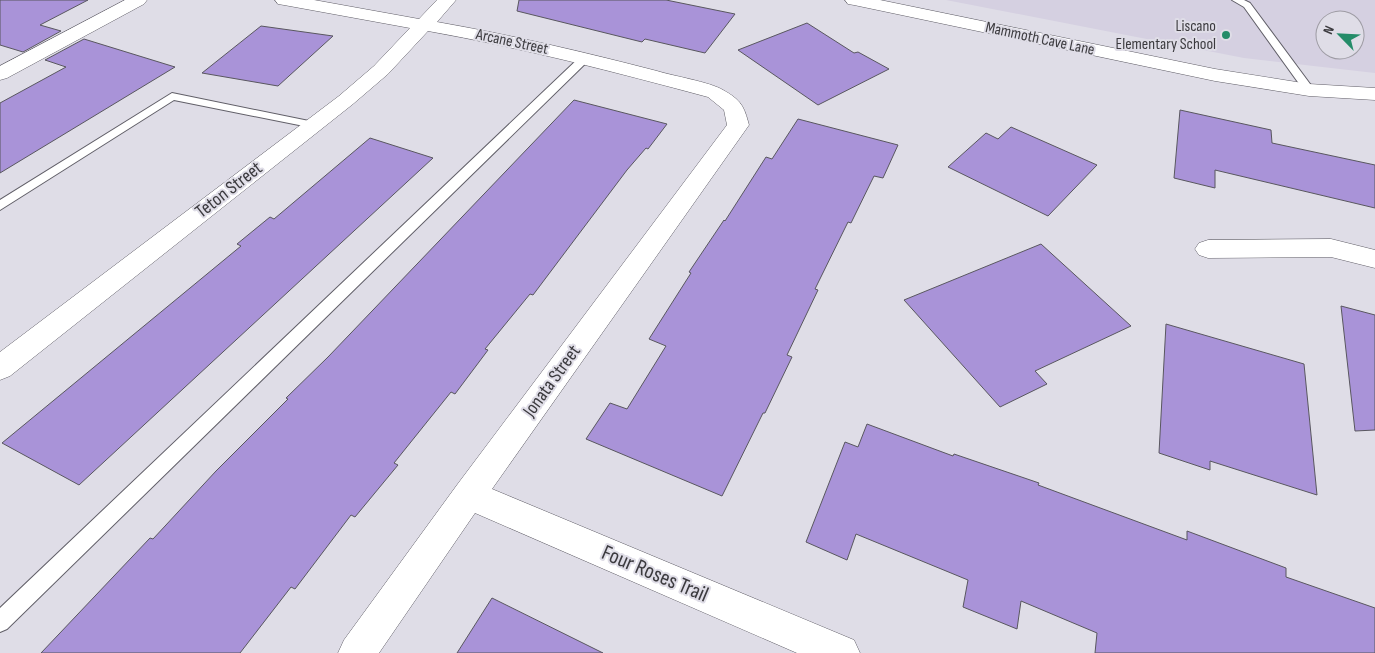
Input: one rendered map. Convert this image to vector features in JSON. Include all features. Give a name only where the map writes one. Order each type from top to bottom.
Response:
[{"type":"street","points":[[0,74],[138,0]]},
{"type":"street","name":"Arcane Street","points":[[284,0],[498,38],[586,58],[715,93],[734,107]]},
{"type":"street","name":"Teton Street","points":[[0,368],[381,70],[447,0]]},
{"type":"street","name":"Mammoth Cave Lane","points":[[854,0],[1215,75],[1309,90],[1375,94]]},
{"type":"street","name":"Jonata Street","points":[[356,653],[738,126],[734,107]]},
{"type":"street","points":[[1208,249],[1332,248],[1375,259]]},
{"type":"street","name":"Four Roses Trail","points":[[469,495],[841,653]]},
{"type":"lane","points":[[1237,0],[1247,5],[1309,90]]},
{"type":"lane","points":[[0,622],[586,58]]},
{"type":"lane","points":[[0,206],[172,96],[314,124]]},
{"type":"shaded area","name":"Liscano Elementary School","points":[[946,0],[1375,0],[1375,73],[1244,58]]},
{"type":"building","points":[[0,0],[88,0],[40,25],[61,31],[23,52],[0,45]]},
{"type":"building","points":[[519,0],[666,0],[735,14],[705,53],[645,39],[642,42],[517,11]]},
{"type":"building","points":[[807,23],[854,53],[858,52],[889,69],[818,105],[738,50]]},
{"type":"building","points":[[261,26],[333,36],[278,86],[202,73]]},
{"type":"building","points":[[84,39],[175,67],[0,173],[0,103],[66,67],[45,60]]},
{"type":"building","points":[[574,100],[667,124],[648,149],[646,148],[627,170],[533,295],[530,294],[485,349],[488,350],[455,394],[451,392],[394,463],[398,465],[355,517],[351,515],[295,589],[291,587],[240,653],[41,653],[150,538],[153,539],[216,471],[288,399],[286,398],[328,357]]},
{"type":"building","points":[[1180,110],[1271,130],[1272,143],[1375,165],[1375,208],[1215,170],[1215,188],[1174,178]]},
{"type":"building","points":[[798,119],[898,145],[883,178],[874,176],[851,223],[848,222],[815,289],[818,290],[787,355],[792,357],[722,496],[586,439],[610,403],[627,409],[666,346],[649,339],[691,273],[689,272],[725,221],[766,157],[772,159]]},
{"type":"building","points":[[1011,127],[1097,165],[1048,216],[948,167],[986,133],[998,139]]},
{"type":"building","points":[[370,138],[433,158],[79,485],[2,443],[241,246],[237,244],[270,217],[274,219]]},
{"type":"building","points":[[1041,244],[1131,326],[1035,371],[1047,384],[1000,407],[904,300]]},
{"type":"building","points":[[1341,306],[1375,315],[1375,430],[1355,431]]},
{"type":"building","points":[[1166,324],[1304,364],[1317,495],[1210,461],[1210,470],[1159,453]]},
{"type":"building","points":[[867,424],[953,456],[954,454],[1039,483],[1038,485],[1187,540],[1187,531],[1286,568],[1286,577],[1375,608],[1375,653],[1095,653],[1097,633],[1021,601],[1017,629],[963,607],[968,580],[856,534],[847,560],[806,542],[845,442],[858,447]]},
{"type":"building","points":[[492,598],[603,653],[457,653]]},
{"type":"place","name":"Liscano Elementary School","points":[[1226,35]]}]
